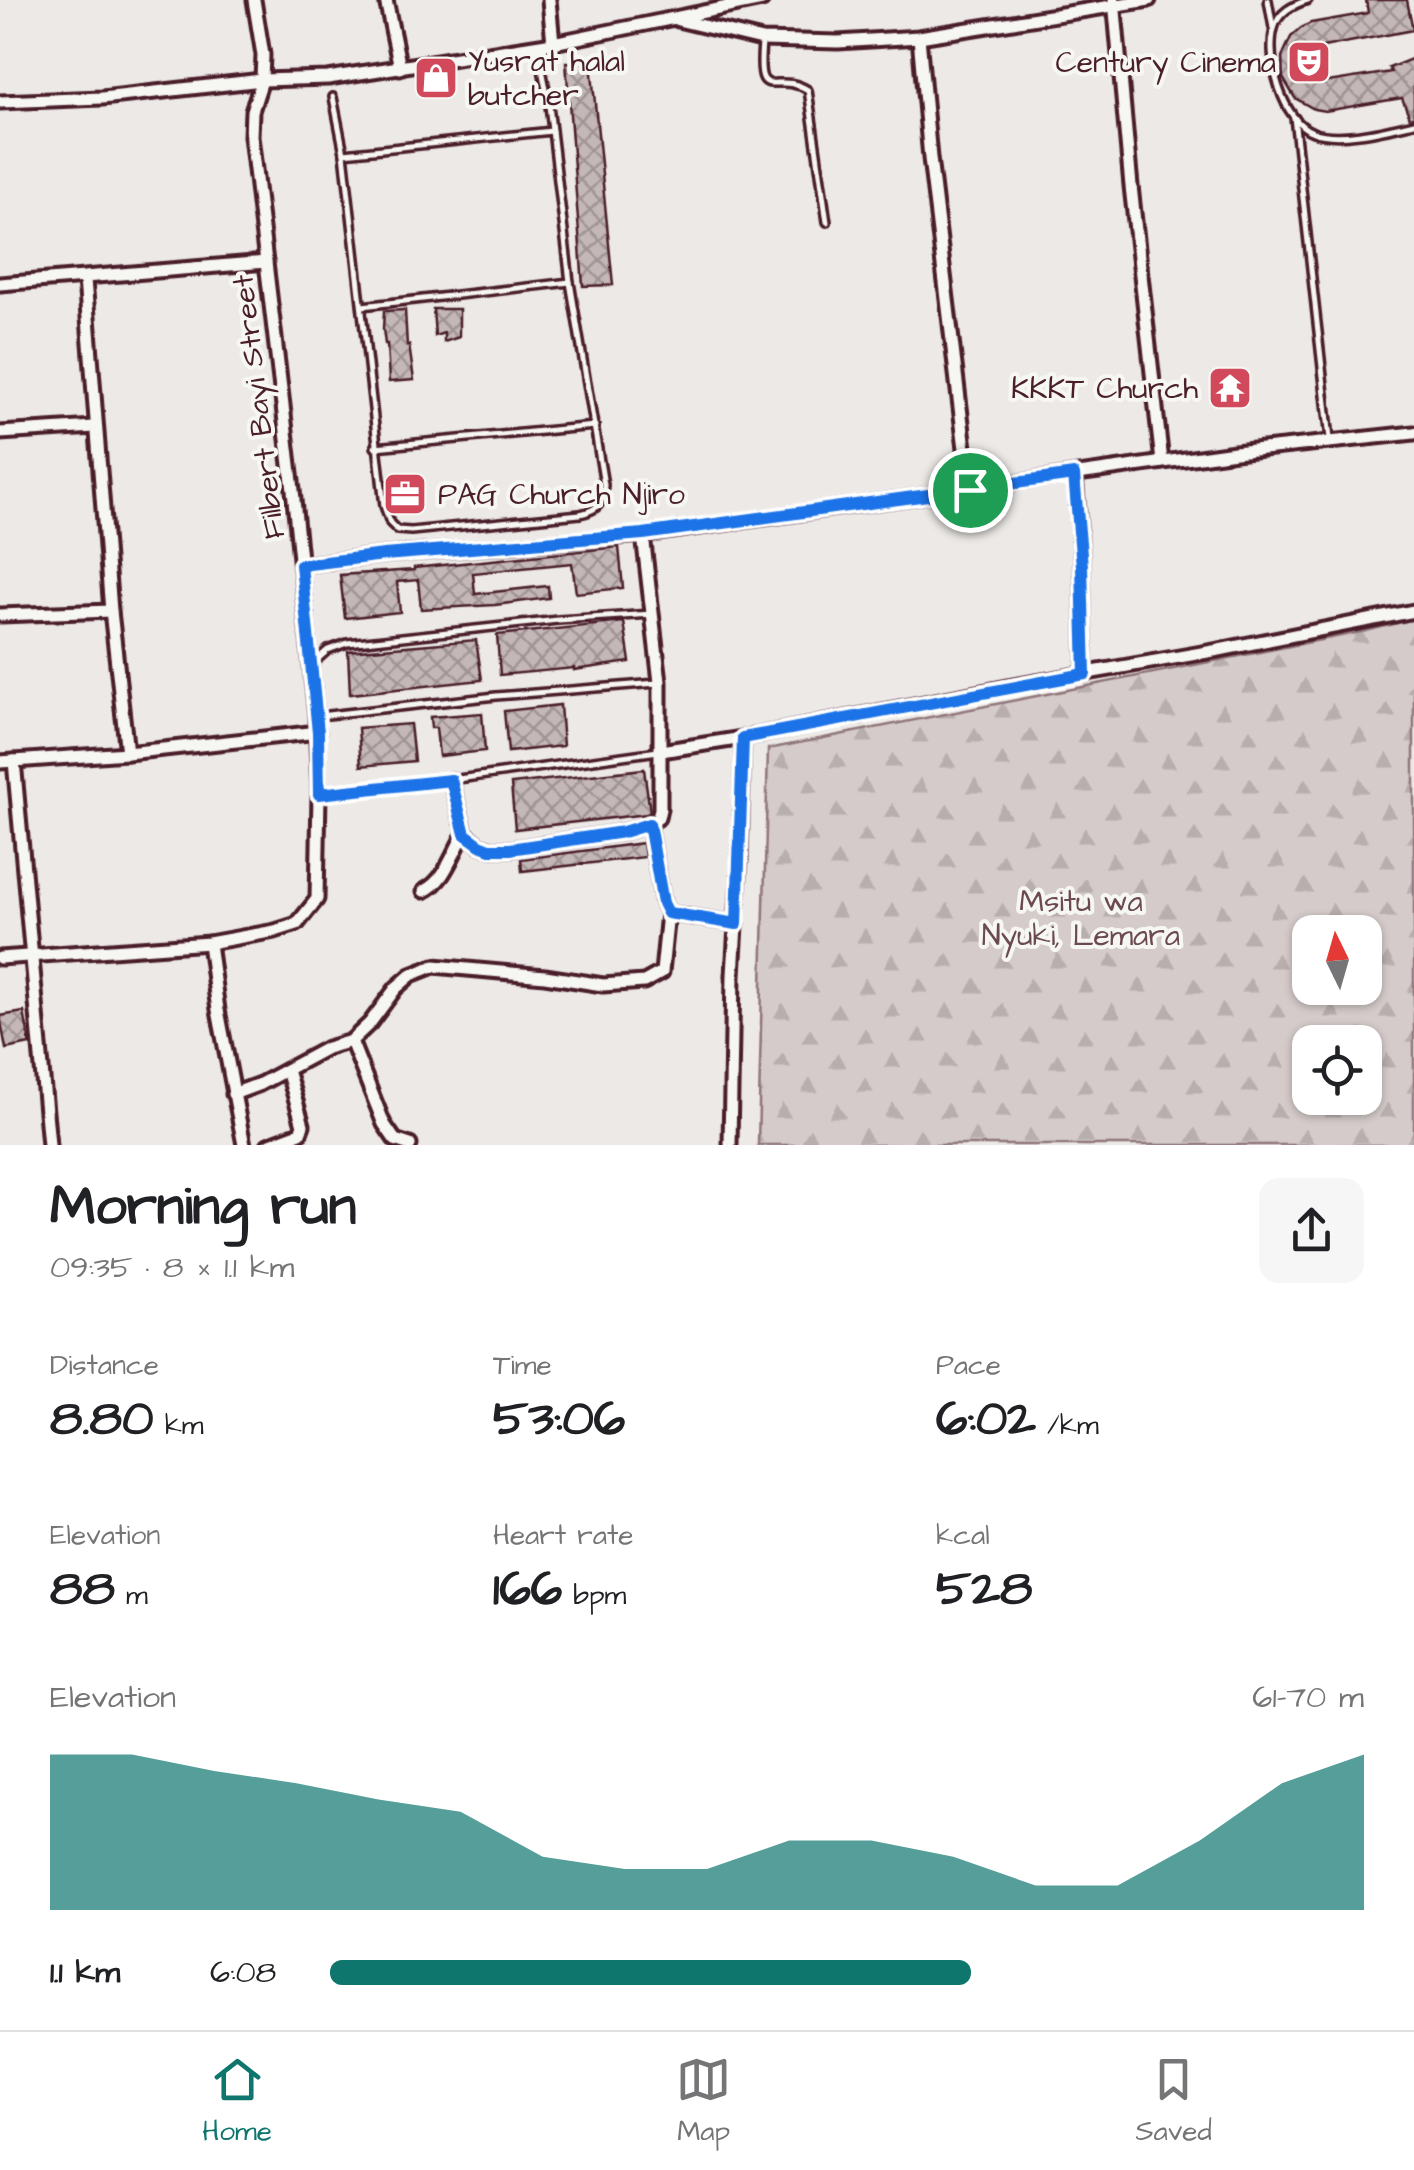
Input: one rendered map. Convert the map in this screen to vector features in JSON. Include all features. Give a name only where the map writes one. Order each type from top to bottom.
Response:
[{"type":"street","name":"Filbert Bayi Street","points":[[0,958],[209,942],[286,929],[297,924],[318,899],[318,732],[251,136],[263,55],[254,0]]},
{"type":"street","points":[[386,0],[400,68]]},
{"type":"street","points":[[548,0],[552,42]]},
{"type":"street","points":[[0,102],[102,98],[262,80],[328,78],[552,42],[762,0]]},
{"type":"street","points":[[671,18],[762,40],[838,42],[919,36],[1114,2],[1149,0]]},
{"type":"street","points":[[1114,2],[1162,462]]},
{"type":"street","points":[[919,36],[970,490]]},
{"type":"street","points":[[0,284],[266,262]]},
{"type":"street","points":[[84,278],[111,610],[127,752]]},
{"type":"street","points":[[0,432],[96,427]]},
{"type":"street","points":[[301,565],[643,534],[1162,462],[1414,433]]},
{"type":"street","points":[[1074,475],[1085,674]]},
{"type":"street","points":[[451,780],[465,834],[490,849],[623,832],[658,818],[660,682],[643,534]]},
{"type":"street","points":[[0,615],[111,610]]},
{"type":"street","points":[[661,751],[1414,611]]},
{"type":"street","points":[[0,762],[318,732]]},
{"type":"street","points":[[730,1145],[743,738]]},
{"type":"street","points":[[14,761],[49,1145]]},
{"type":"street","points":[[233,1094],[327,1048],[352,1040],[396,988],[411,975],[434,966],[602,985],[644,982],[662,972],[668,913],[649,824]]},
{"type":"street","points":[[424,892],[442,876],[465,834]]},
{"type":"street","points":[[668,913],[737,924]]},
{"type":"street","points":[[209,942],[244,1145]]},
{"type":"street","points":[[352,1040],[384,1124],[395,1142],[410,1145]]},
{"type":"street","points":[[268,1145],[300,1132],[302,1126],[286,1070]]},
{"type":"lane","points":[[1268,0],[1276,77],[1286,106],[1302,125],[1314,133],[1338,135],[1414,123]]},
{"type":"lane","points":[[1274,31],[1282,13],[1308,0]]},
{"type":"lane","points":[[762,40],[761,77],[768,82],[798,84],[808,90],[826,222]]},
{"type":"lane","points":[[333,97],[344,153],[376,447],[390,523],[397,530],[467,526],[595,511],[600,506],[604,486],[570,282],[538,44]]},
{"type":"lane","points":[[1294,117],[1331,442]]},
{"type":"lane","points":[[344,153],[552,131]]},
{"type":"lane","points":[[362,306],[570,282]]},
{"type":"lane","points":[[376,447],[595,426]]},
{"type":"lane","points":[[310,666],[328,650],[347,644],[558,620],[652,614]]},
{"type":"lane","points":[[316,716],[660,682]]},
{"type":"lane","points":[[319,794],[661,751]]},
{"type":"green space","name":"Msitu wa Nyuki, Lemara","points":[[1414,619],[1414,1145],[758,1145],[768,749]]},
{"type":"building","points":[[1366,0],[1407,0],[1413,30],[1323,47],[1312,61],[1314,74],[1328,82],[1391,72],[1389,68],[1411,59],[1414,117],[1410,118],[1402,98],[1325,111],[1314,109],[1295,98],[1283,78],[1282,57],[1291,37],[1311,23],[1368,13]]},
{"type":"building","points":[[566,62],[591,63],[613,285],[583,286]]},
{"type":"building","points":[[433,309],[459,309],[459,337],[444,342],[444,333],[435,336]]},
{"type":"building","points":[[405,310],[414,380],[389,382],[384,311]]},
{"type":"building","points":[[619,547],[623,588],[576,593],[572,563],[473,573],[475,594],[548,586],[549,598],[421,609],[418,580],[397,582],[400,612],[345,618],[340,575]]},
{"type":"building","points":[[624,622],[630,662],[500,675],[497,635]]},
{"type":"building","points":[[476,640],[482,680],[350,694],[348,651]]},
{"type":"building","points":[[560,705],[563,746],[508,752],[504,711]]},
{"type":"building","points":[[482,713],[485,751],[439,756],[436,728],[431,728],[430,717]]},
{"type":"building","points":[[410,724],[414,761],[361,766],[358,728]]},
{"type":"building","points":[[644,769],[650,812],[647,814],[515,829],[511,784]]},
{"type":"building","points":[[643,843],[645,857],[522,871],[521,859]]},
{"type":"building","points":[[24,1012],[30,1044],[6,1049],[0,1016]]},
{"type":"place","name":"Century Cinema","points":[[1309,62]]},
{"type":"place","name":"Yusrat halal butcher","points":[[436,78]]},
{"type":"place","name":"KKKT Church","points":[[1230,388]]},
{"type":"place","name":"PAG Church Njiro","points":[[405,494]]},
{"type":"route","points":[[1074,475],[1085,674],[743,738],[737,924],[668,913],[649,824],[623,832],[490,849],[465,834],[451,780],[319,794],[318,732],[301,565],[643,534],[970,490],[1074,475]]}]
